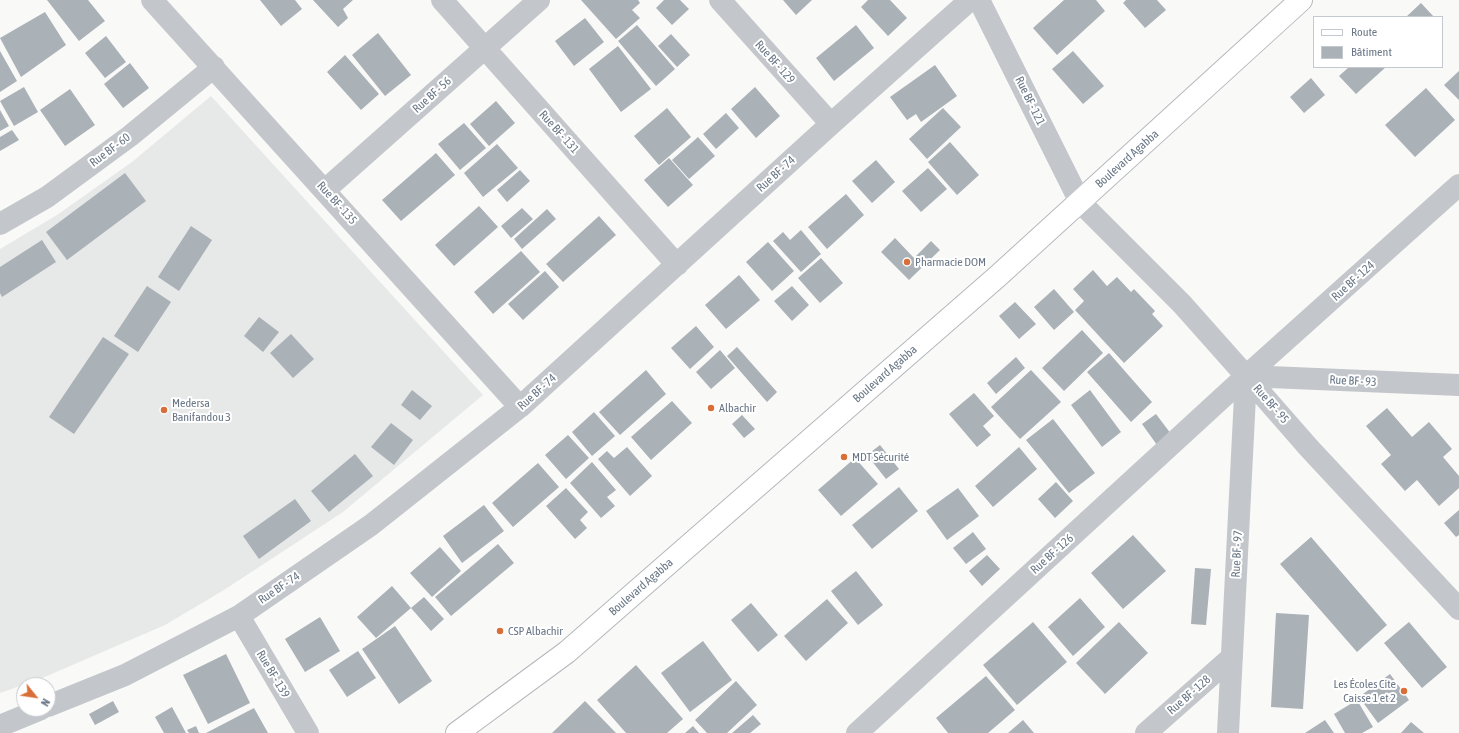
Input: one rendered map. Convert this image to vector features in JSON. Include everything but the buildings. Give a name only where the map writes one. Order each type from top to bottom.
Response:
[{"type":"main road","name":"Boulevard Agabba","points":[[457,733],[567,652],[992,281],[1301,0]]},
{"type":"street","name":"Rue BF - 135","points":[[152,0],[520,407]]},
{"type":"street","name":"Rue BF - 131","points":[[442,0],[677,265]]},
{"type":"street","name":"Rue BF - 56","points":[[325,190],[539,0]]},
{"type":"street","name":"Rue BF - 129","points":[[720,0],[831,124]]},
{"type":"street","name":"Rue BF - 74","points":[[56,703],[125,675],[238,616],[371,526],[520,407],[831,124],[970,0]]},
{"type":"street","name":"Rue BF - 121","points":[[979,0],[1080,202]]},
{"type":"street","name":"Rue BF - 60","points":[[0,224],[47,197],[130,136],[214,67]]},
{"type":"street","name":"Rue BF - 124","points":[[1246,376],[1459,186]]},
{"type":"street","name":"Rue BF - 95","points":[[1080,202],[1182,304],[1309,448],[1459,608]]},
{"type":"street","name":"Rue BF - 93","points":[[1246,376],[1459,385]]},
{"type":"street","name":"Rue BF - 97","points":[[1228,733],[1246,376]]},
{"type":"street","name":"Rue BF - 126","points":[[856,733],[1246,376]]},
{"type":"street","name":"Rue BF - 139","points":[[238,616],[308,733]]},
{"type":"street","name":"Rue BF - 128","points":[[1146,733],[1232,657]]},
{"type":"street","points":[[0,726],[22,717]]},
{"type":"shaded area","points":[[211,96],[483,395],[343,512],[224,590],[165,625],[45,677],[16,677],[16,687],[0,693],[0,249],[57,215],[132,162]]},
{"type":"place","name":"Pharmacie DOM","points":[[907,262]]},
{"type":"place","name":"Albachir","points":[[711,408]]},
{"type":"place","name":"Medersa Banifandou 3","points":[[164,410]]},
{"type":"place","name":"MDT Sécurité","points":[[844,457]]},
{"type":"place","name":"CSP Albachir","points":[[500,631]]},
{"type":"place","name":"Les Écoles Cite Caisse 1 et 2","points":[[1404,691]]}]
